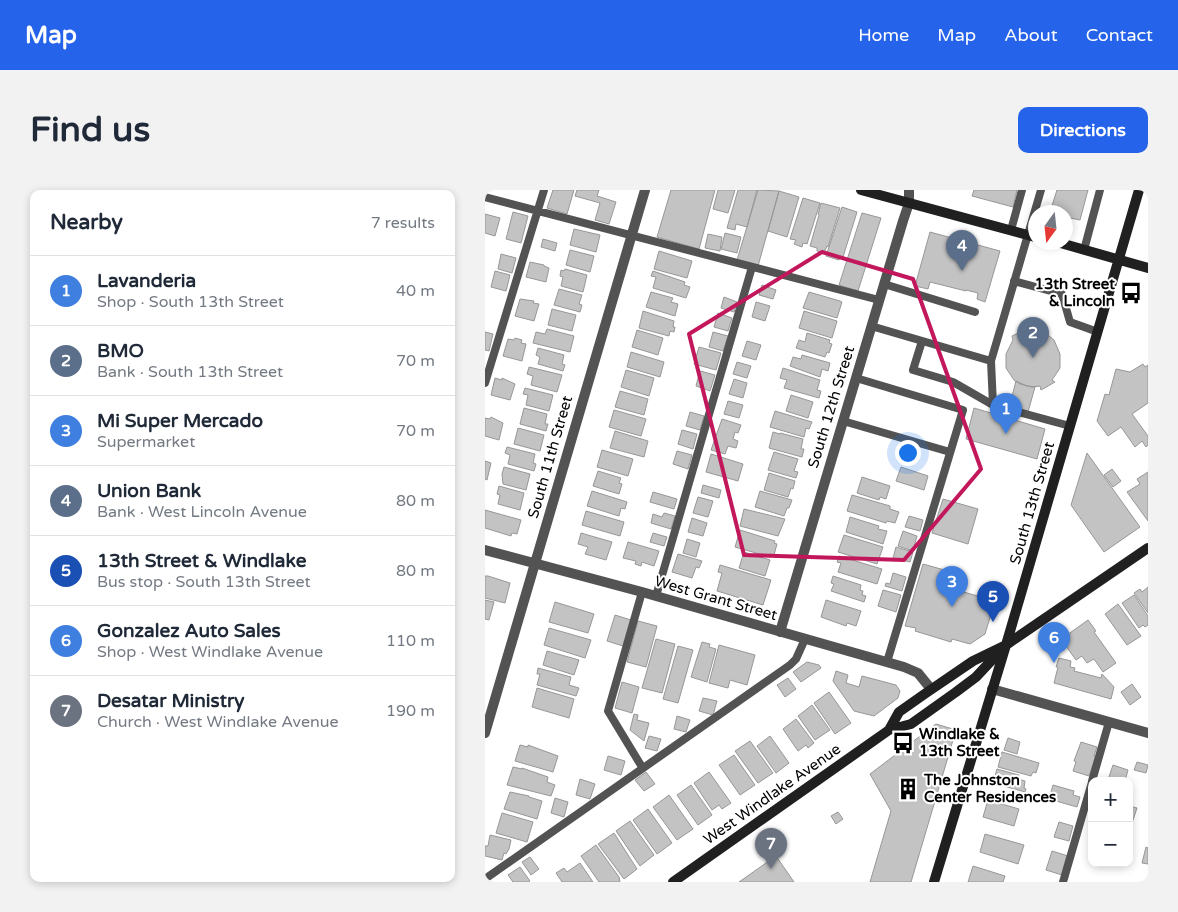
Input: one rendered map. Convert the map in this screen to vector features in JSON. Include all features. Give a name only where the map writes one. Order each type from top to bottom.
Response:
[{"type":"street","name":"South 11th Street","points":[[485,733],[645,190]]},
{"type":"street","points":[[861,190],[1028,235]]},
{"type":"street","name":"South 12th Street","points":[[780,632],[909,203],[909,190]]},
{"type":"street","name":"South 13th Street","points":[[934,882],[1006,645],[1139,190]]},
{"type":"street","points":[[1073,247],[1148,268]]},
{"type":"street","name":"West Windlake Avenue","points":[[889,730],[899,712],[931,689],[967,665],[1006,645],[1148,548]]},
{"type":"street","name":"West Grant Street","points":[[485,550],[642,592],[887,662],[918,673],[931,689]]},
{"type":"street","name":"West Windlake Avenue","points":[[673,882],[889,730],[911,724],[977,677],[1006,645]]},
{"type":"street","points":[[992,689],[1148,734]]},
{"type":"lane","points":[[485,383],[544,190]]},
{"type":"lane","points":[[1011,230],[1022,190]]},
{"type":"lane","points":[[1038,205],[1041,190]]},
{"type":"lane","points":[[1084,250],[1100,190]]},
{"type":"lane","points":[[485,196],[879,300]]},
{"type":"lane","points":[[993,405],[991,361],[1014,280],[1028,246]]},
{"type":"lane","points":[[656,596],[752,267]]},
{"type":"lane","points":[[1014,280],[1062,294],[1070,322],[1098,332]]},
{"type":"lane","points":[[884,284],[975,312]]},
{"type":"lane","points":[[871,326],[991,361]]},
{"type":"lane","points":[[921,341],[913,370],[953,382],[993,405],[1070,426]]},
{"type":"lane","points":[[856,378],[963,410],[887,662]]},
{"type":"lane","points":[[843,421],[950,452]]},
{"type":"lane","points":[[642,592],[608,711],[642,767]]},
{"type":"lane","points":[[485,879],[642,767],[790,665],[796,659],[805,639]]},
{"type":"lane","points":[[1093,777],[1109,722]]},
{"type":"lane","points":[[1063,882],[1088,796]]},
{"type":"highlighted area","points":[[822,252],[913,279],[981,469],[904,560],[744,555],[689,334]]},
{"type":"building","points":[[553,190],[574,190],[567,214],[547,208]]},
{"type":"building","points":[[577,190],[599,190],[597,196],[616,202],[609,224],[595,220],[600,203],[575,196]]},
{"type":"building","points":[[671,190],[715,190],[699,249],[657,237]]},
{"type":"building","points":[[718,190],[735,190],[728,213],[713,209]]},
{"type":"building","points":[[738,190],[757,190],[747,227],[736,224],[735,230],[727,228]]},
{"type":"building","points":[[758,190],[779,191],[758,266],[737,260]]},
{"type":"building","points":[[974,190],[1017,190],[1013,207],[972,196]]},
{"type":"building","points":[[1057,190],[1088,190],[1080,220],[1073,219],[1073,205],[1052,205]]},
{"type":"building","points":[[779,191],[799,197],[787,237],[768,231]]},
{"type":"building","points":[[803,198],[820,203],[807,244],[803,243],[802,247],[794,244],[796,240],[790,239]]},
{"type":"building","points":[[821,203],[840,208],[828,247],[824,253],[810,246]]},
{"type":"building","points":[[842,207],[857,212],[843,257],[840,256],[839,260],[826,256]]},
{"type":"building","points":[[513,212],[528,216],[521,243],[506,239]]},
{"type":"building","points":[[862,213],[881,218],[858,291],[839,285]]},
{"type":"building","points":[[485,214],[500,218],[495,236],[485,233]]},
{"type":"building","points":[[574,229],[600,235],[596,252],[570,245]]},
{"type":"building","points":[[930,232],[1000,251],[985,302],[977,299],[978,293],[966,290],[930,282],[928,289],[915,286]]},
{"type":"building","points":[[725,233],[741,237],[737,253],[721,249]]},
{"type":"building","points":[[708,234],[722,237],[720,251],[705,248]]},
{"type":"building","points":[[543,239],[557,243],[555,251],[541,247]]},
{"type":"building","points":[[570,250],[594,256],[590,272],[566,265]]},
{"type":"building","points":[[659,251],[692,261],[687,278],[654,269]]},
{"type":"building","points":[[501,254],[516,258],[512,273],[498,269]]},
{"type":"building","points":[[530,262],[549,268],[546,282],[526,277]]},
{"type":"building","points":[[565,269],[587,275],[583,292],[561,286],[563,277],[560,276],[561,270],[564,271]]},
{"type":"building","points":[[495,271],[510,275],[506,291],[491,287]]},
{"type":"building","points":[[653,271],[685,282],[684,285],[690,287],[686,298],[653,288],[656,277],[651,276]]},
{"type":"building","points":[[762,285],[776,290],[773,299],[759,295]]},
{"type":"building","points":[[559,289],[582,295],[579,304],[582,305],[580,312],[554,305]]},
{"type":"building","points":[[651,292],[673,298],[671,302],[678,304],[675,316],[646,307]]},
{"type":"building","points":[[809,292],[842,302],[837,318],[803,308]]},
{"type":"building","points":[[724,297],[737,302],[734,312],[721,308]]},
{"type":"building","points":[[520,299],[534,301],[533,303],[539,304],[534,321],[515,316]]},
{"type":"building","points":[[756,302],[770,306],[765,321],[752,317]]},
{"type":"building","points":[[552,309],[576,315],[572,331],[548,325]]},
{"type":"building","points":[[643,311],[674,321],[674,332],[670,331],[669,336],[639,328]]},
{"type":"building","points":[[804,311],[837,321],[832,338],[799,328]]},
{"type":"building","points":[[718,313],[732,318],[728,331],[714,327]]},
{"type":"building","points":[[547,329],[574,336],[570,352],[533,343],[536,332],[545,334]]},
{"type":"building","points":[[1026,329],[1026,333],[1039,332],[1048,335],[1054,340],[1060,354],[1060,368],[1052,380],[1055,382],[1041,390],[1040,386],[1032,387],[1020,384],[1014,380],[1006,368],[1006,354],[1013,340],[1012,336]]},
{"type":"building","points":[[637,330],[663,338],[658,355],[632,347]]},
{"type":"building","points":[[485,332],[493,334],[489,351],[485,350]]},
{"type":"building","points":[[713,332],[728,336],[723,351],[709,347]]},
{"type":"building","points":[[807,333],[830,340],[829,343],[832,344],[829,353],[827,352],[825,357],[796,348],[799,340],[805,342]]},
{"type":"building","points":[[515,338],[522,340],[521,343],[526,344],[522,361],[503,356],[508,339],[514,340]]},
{"type":"building","points":[[747,341],[761,345],[756,360],[742,356]]},
{"type":"building","points":[[699,347],[721,353],[716,370],[694,364]]},
{"type":"building","points":[[538,348],[564,355],[562,364],[565,365],[563,371],[538,364],[540,357],[536,355]]},
{"type":"building","points":[[631,352],[664,362],[660,377],[627,367]]},
{"type":"building","points":[[802,355],[830,363],[828,371],[822,369],[820,377],[790,366],[793,357],[801,359]]},
{"type":"building","points":[[737,362],[751,366],[747,378],[733,374]]},
{"type":"building","points":[[1143,364],[1145,367],[1148,365],[1148,403],[1132,414],[1148,436],[1148,445],[1146,447],[1142,441],[1135,447],[1121,427],[1108,436],[1097,421],[1105,394],[1109,395],[1116,369],[1130,372]]},
{"type":"building","points":[[529,367],[562,375],[557,392],[531,385],[533,376],[527,374]]},
{"type":"building","points":[[783,368],[820,380],[817,390],[821,391],[819,398],[784,388],[787,380],[780,378]]},
{"type":"building","points":[[626,370],[654,378],[649,396],[621,387]]},
{"type":"building","points":[[700,371],[715,375],[710,391],[696,386]]},
{"type":"building","points":[[495,378],[502,380],[502,378],[515,384],[510,400],[491,395]]},
{"type":"building","points":[[734,379],[747,383],[743,398],[729,394]]},
{"type":"building","points":[[1016,381],[1035,387],[1028,412],[1009,408]]},
{"type":"building","points":[[525,388],[553,395],[549,411],[526,405],[528,395],[523,394]]},
{"type":"building","points":[[620,391],[648,399],[644,415],[615,407]]},
{"type":"building","points":[[791,395],[813,402],[808,418],[786,411]]},
{"type":"building","points":[[728,401],[743,405],[739,418],[724,414]]},
{"type":"building","points":[[524,408],[547,414],[545,424],[548,424],[546,431],[520,424]]},
{"type":"building","points":[[974,408],[1045,429],[1037,459],[966,439]]},
{"type":"building","points":[[614,410],[646,419],[641,436],[609,427]]},
{"type":"building","points":[[775,411],[812,422],[809,429],[806,428],[804,437],[770,427]]},
{"type":"building","points":[[690,412],[704,416],[700,430],[686,426]]},
{"type":"building","points":[[491,417],[503,423],[499,440],[485,436],[485,418],[490,419]]},
{"type":"building","points":[[722,419],[741,425],[738,433],[735,432],[733,439],[738,441],[736,448],[728,446],[725,454],[711,450]]},
{"type":"building","points":[[518,428],[544,435],[540,451],[514,444]]},
{"type":"building","points":[[682,430],[697,434],[693,449],[678,444]]},
{"type":"building","points":[[615,431],[648,441],[644,457],[610,448]]},
{"type":"building","points":[[773,432],[803,439],[801,449],[804,449],[802,457],[769,448]]},
{"type":"building","points":[[507,447],[535,454],[533,463],[536,464],[534,471],[508,464],[510,455],[505,453]]},
{"type":"building","points":[[602,450],[633,459],[628,476],[597,467]]},
{"type":"building","points":[[677,451],[692,455],[688,469],[673,464]]},
{"type":"building","points":[[774,452],[798,459],[794,471],[798,472],[796,478],[768,470]]},
{"type":"building","points":[[1087,453],[1140,527],[1104,552],[1071,505]]},
{"type":"building","points":[[711,454],[743,464],[738,481],[706,472]]},
{"type":"building","points":[[485,461],[491,463],[487,480],[485,479]]},
{"type":"building","points":[[504,467],[530,474],[526,490],[503,484],[502,474]]},
{"type":"building","points":[[901,467],[928,476],[924,490],[896,481]]},
{"type":"building","points":[[1112,469],[1121,481],[1113,487],[1104,475]]},
{"type":"building","points":[[598,471],[621,478],[619,483],[622,484],[619,494],[593,486]]},
{"type":"building","points":[[1148,472],[1148,521],[1127,492],[1140,484],[1137,479]]},
{"type":"building","points":[[769,473],[795,481],[788,497],[764,490]]},
{"type":"building","points":[[862,477],[890,486],[886,499],[880,497],[879,500],[857,493]]},
{"type":"building","points":[[703,485],[721,490],[719,498],[701,493]]},
{"type":"building","points":[[499,486],[524,493],[520,510],[498,504],[500,495],[497,494]]},
{"type":"building","points":[[592,491],[627,502],[625,509],[621,508],[619,516],[587,506]]},
{"type":"building","points":[[760,491],[792,500],[784,516],[755,507]]},
{"type":"building","points":[[653,492],[677,499],[674,509],[650,502]]},
{"type":"building","points":[[852,495],[890,506],[890,509],[899,512],[895,523],[887,521],[886,523],[847,511]]},
{"type":"building","points":[[698,497],[713,501],[708,517],[693,513]]},
{"type":"building","points":[[943,499],[978,509],[968,544],[932,533]]},
{"type":"building","points":[[744,509],[785,519],[778,536],[740,526]]},
{"type":"building","points":[[485,510],[521,520],[517,534],[512,533],[511,536],[485,528]]},
{"type":"building","points":[[586,511],[624,522],[620,536],[582,525]]},
{"type":"building","points":[[664,513],[675,516],[671,529],[651,523],[653,514],[662,517]]},
{"type":"building","points":[[909,516],[923,520],[920,531],[905,527]]},
{"type":"building","points":[[850,517],[879,526],[878,529],[887,531],[883,544],[846,532]]},
{"type":"building","points":[[692,518],[707,523],[703,536],[688,532]]},
{"type":"building","points":[[740,530],[775,541],[774,543],[777,544],[774,555],[770,554],[770,557],[735,547]]},
{"type":"building","points":[[903,531],[917,536],[913,551],[898,546]]},
{"type":"building","points":[[581,533],[612,542],[606,560],[585,554],[588,547],[578,544]]},
{"type":"building","points":[[653,533],[667,537],[664,546],[650,542]]},
{"type":"building","points":[[844,535],[883,547],[877,564],[838,552]]},
{"type":"building","points":[[687,539],[700,543],[696,557],[683,553]]},
{"type":"building","points":[[628,542],[659,551],[654,566],[642,562],[641,566],[635,564],[636,561],[623,558]]},
{"type":"building","points":[[896,547],[913,552],[910,562],[893,558]]},
{"type":"building","points":[[744,552],[770,560],[765,576],[739,568]]},
{"type":"building","points":[[678,554],[702,561],[699,568],[696,567],[692,578],[672,572]]},
{"type":"building","points":[[839,556],[882,569],[877,584],[838,572],[841,563],[837,562]]},
{"type":"building","points":[[923,564],[948,571],[943,586],[995,601],[985,634],[970,644],[952,639],[951,642],[915,631],[916,628],[905,626]]},
{"type":"building","points":[[720,565],[771,580],[763,605],[717,591],[722,573],[718,572]]},
{"type":"building","points":[[893,573],[906,577],[902,591],[885,586],[886,583],[890,584]]},
{"type":"building","points":[[485,576],[510,583],[505,603],[485,598]]},
{"type":"building","points":[[833,576],[861,585],[862,595],[866,596],[864,602],[831,591],[834,584],[831,583]]},
{"type":"building","points":[[1148,587],[1148,613],[1134,593],[1140,589],[1142,592]]},
{"type":"building","points":[[883,590],[901,595],[896,612],[878,606]]},
{"type":"building","points":[[1134,595],[1148,616],[1148,625],[1145,627],[1143,625],[1139,628],[1122,603]]},
{"type":"building","points":[[485,600],[494,602],[489,620],[485,619]]},
{"type":"building","points":[[826,600],[861,611],[856,626],[847,623],[846,626],[821,617]]},
{"type":"building","points":[[555,602],[594,614],[588,633],[549,622]]},
{"type":"building","points":[[1118,604],[1141,636],[1127,645],[1105,614]]},
{"type":"building","points":[[615,615],[631,620],[623,646],[607,641]]},
{"type":"building","points":[[1088,620],[1096,631],[1094,632],[1116,663],[1103,672],[1094,659],[1087,663],[1082,656],[1076,660],[1063,642],[1069,637],[1067,635]]},
{"type":"building","points":[[638,621],[657,626],[646,667],[627,662]]},
{"type":"building","points":[[549,628],[591,640],[585,658],[544,645]]},
{"type":"building","points":[[656,639],[675,644],[662,693],[642,688]]},
{"type":"building","points":[[702,642],[710,644],[709,647],[716,649],[707,682],[691,677]]},
{"type":"building","points":[[719,645],[755,655],[747,685],[730,680],[728,688],[709,683]]},
{"type":"building","points":[[678,646],[693,650],[678,703],[663,699]]},
{"type":"building","points":[[547,651],[579,660],[574,675],[543,665]]},
{"type":"building","points":[[1059,658],[1071,661],[1070,667],[1075,668],[1074,671],[1101,678],[1102,674],[1114,687],[1111,699],[1054,683]]},
{"type":"building","points":[[807,662],[819,665],[821,668],[801,682],[793,672]]},
{"type":"building","points":[[538,668],[571,677],[569,685],[579,688],[576,696],[537,685],[540,674],[537,674]]},
{"type":"building","points":[[836,671],[848,675],[846,683],[859,687],[862,676],[896,685],[900,691],[898,698],[874,716],[854,711],[833,681]]},
{"type":"building","points":[[788,678],[796,689],[785,697],[777,685]]},
{"type":"building","points":[[622,682],[639,687],[632,713],[615,708]]},
{"type":"building","points":[[1132,684],[1141,697],[1130,705],[1121,692]]},
{"type":"building","points":[[537,688],[574,699],[569,718],[532,707]]},
{"type":"building","points":[[829,692],[851,723],[835,734],[814,703]]},
{"type":"building","points":[[703,698],[717,701],[713,715],[699,711]]},
{"type":"building","points":[[812,705],[830,730],[815,740],[798,716]]},
{"type":"building","points":[[634,714],[638,715],[637,720],[649,723],[644,741],[630,730]]},
{"type":"building","points":[[677,716],[690,720],[686,732],[674,729]]},
{"type":"building","points":[[796,719],[814,743],[808,748],[806,745],[798,751],[783,729]]},
{"type":"building","name":"The Johnston Center Residences","points":[[936,724],[956,730],[911,882],[870,882],[891,811],[870,774]]},
{"type":"building","points":[[649,736],[661,739],[657,751],[645,748]]},
{"type":"building","points":[[770,736],[789,763],[776,773],[757,746]]},
{"type":"building","points":[[1008,738],[1020,742],[1017,754],[1004,750]]},
{"type":"building","points":[[750,741],[773,773],[758,783],[735,751]]},
{"type":"building","points":[[1081,742],[1097,747],[1089,776],[1073,771],[1076,762],[1074,761]]},
{"type":"building","points":[[520,745],[528,747],[528,745],[558,756],[553,772],[515,761]]},
{"type":"building","points":[[1002,752],[1039,763],[1036,773],[1033,772],[1031,776],[998,767]]},
{"type":"building","points":[[734,755],[755,785],[740,795],[719,765]]},
{"type":"building","points":[[608,756],[625,761],[621,775],[604,770]]},
{"type":"building","points":[[1137,762],[1148,765],[1146,773],[1134,770]]},
{"type":"building","points":[[1113,765],[1128,770],[1126,777],[1109,777]]},
{"type":"building","points":[[513,767],[522,768],[548,777],[547,782],[555,785],[551,796],[507,785]]},
{"type":"building","points":[[997,769],[1019,775],[1018,779],[1025,781],[1025,792],[993,783]]},
{"type":"building","points":[[646,772],[655,784],[644,791],[635,780]]},
{"type":"building","points":[[709,772],[731,803],[722,809],[719,805],[712,810],[694,783]]},
{"type":"building","points":[[580,779],[595,784],[590,799],[576,795]]},
{"type":"building","points":[[691,785],[712,815],[698,825],[677,795]]},
{"type":"building","points":[[1053,785],[1074,791],[1073,795],[1080,797],[1077,807],[1049,799]]},
{"type":"building","points":[[510,792],[542,801],[537,819],[504,809]]},
{"type":"building","points":[[669,795],[693,829],[677,840],[653,807]]},
{"type":"building","points":[[555,798],[568,802],[564,817],[551,813]]},
{"type":"building","points":[[988,800],[1019,809],[1014,826],[983,817]]},
{"type":"building","points":[[1133,807],[1137,808],[1133,820]]},
{"type":"building","points":[[648,809],[672,843],[657,854],[633,820]]},
{"type":"building","points":[[838,812],[843,819],[836,824],[831,816]]},
{"type":"building","points":[[502,813],[533,822],[527,842],[496,833]]},
{"type":"building","points":[[630,821],[654,855],[640,866],[616,831]]},
{"type":"building","points":[[1059,822],[1073,826],[1069,841],[1054,837]]},
{"type":"building","points":[[614,833],[637,869],[624,879],[598,844]]},
{"type":"building","points":[[985,834],[1024,845],[1018,864],[980,852]]},
{"type":"building","points":[[490,835],[511,840],[509,849],[506,854],[504,853],[502,860],[485,856],[485,846],[488,846]]},
{"type":"building","points":[[596,845],[619,877],[620,882],[599,882],[581,856]]},
{"type":"building","points":[[1146,847],[1148,848],[1148,864],[1142,863]]},
{"type":"building","points":[[1052,851],[1068,856],[1062,875],[1046,870]]},
{"type":"building","points":[[776,856],[794,882],[739,882]]},
{"type":"building","points":[[530,857],[539,869],[531,875],[522,862]]},
{"type":"building","points":[[580,863],[593,882],[562,882],[556,873],[564,868],[567,872]]},
{"type":"building","points":[[973,866],[1005,876],[1003,882],[968,882]]},
{"type":"building","points":[[520,867],[530,881],[513,882],[508,875]]},
{"type":"place","name":"Union Bank","points":[[962,271]]},
{"type":"place","name":"13th Street & Lincoln","points":[[1131,293]]},
{"type":"place","name":"BMO","points":[[1033,358]]},
{"type":"place","name":"Lavanderia","points":[[1006,434]]},
{"type":"place","name":"Mi Super Mercado","points":[[952,607]]},
{"type":"place","name":"13th Street & Windlake","points":[[993,622]]},
{"type":"place","name":"Gonzalez Auto Sales","points":[[1054,663]]},
{"type":"place","name":"Windlake & 13th Street","points":[[903,743]]},
{"type":"place","name":"The Johnston Center Residences","points":[[908,789]]},
{"type":"place","name":"Desatar Ministry","points":[[771,869]]}]
